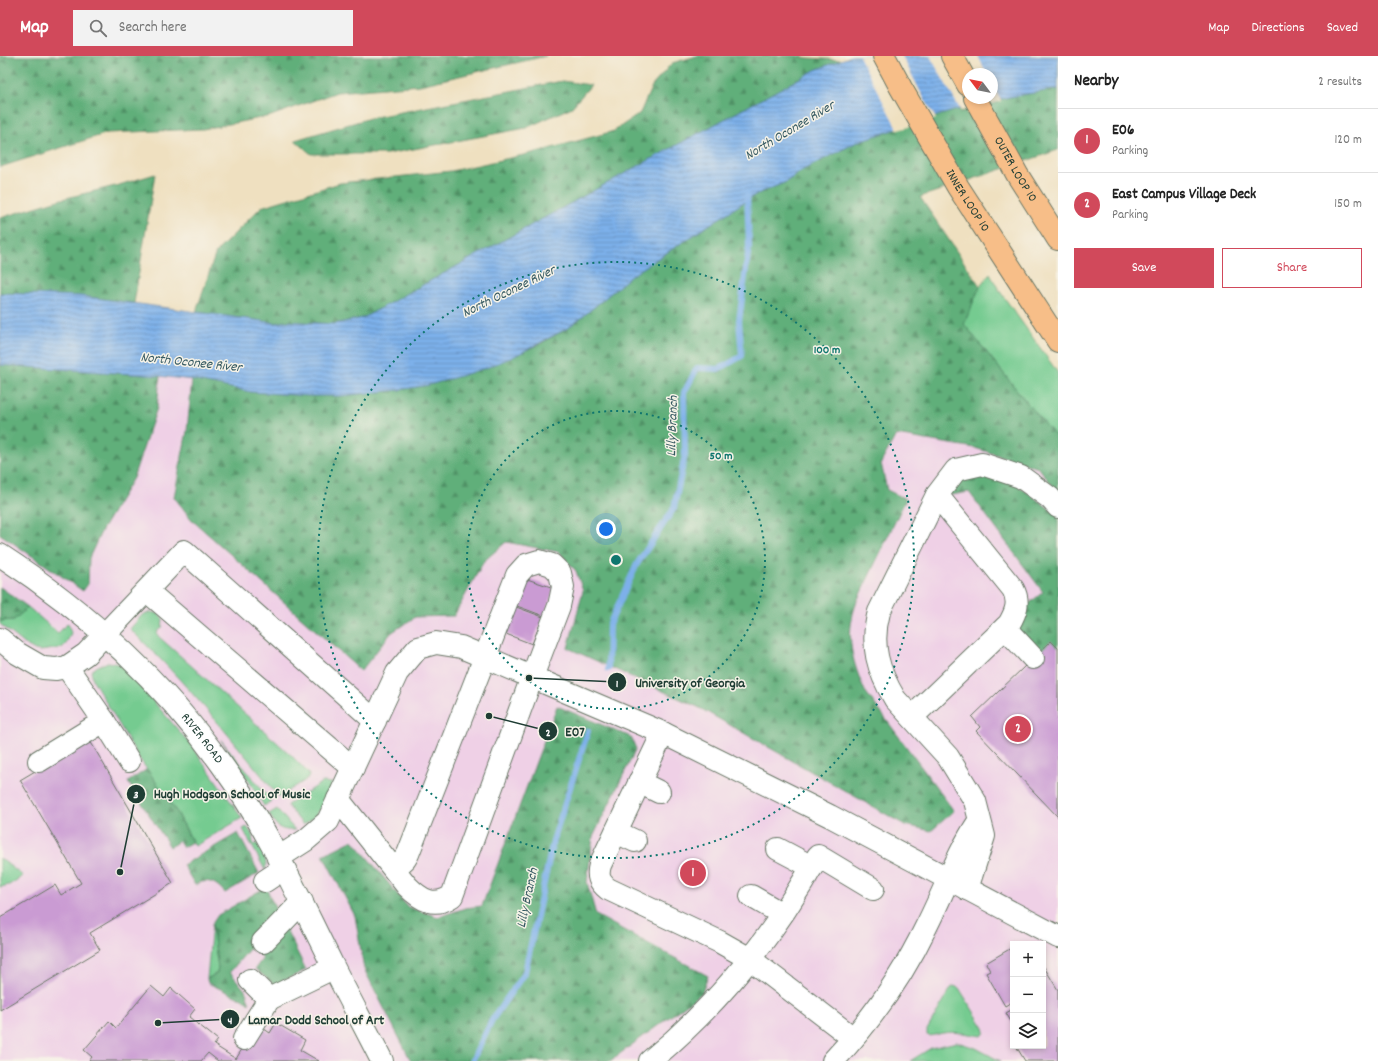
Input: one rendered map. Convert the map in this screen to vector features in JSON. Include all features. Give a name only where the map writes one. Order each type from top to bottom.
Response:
[{"type":"highway","name":"INNER LOOP 10","points":[[884,56],[958,187],[1058,341]]},
{"type":"highway","points":[[952,56],[962,74]]},
{"type":"highway","name":"OUTER LOOP 10","points":[[978,104],[1018,176],[1058,239]]},
{"type":"street","points":[[833,1061],[853,1038],[891,988],[912,954],[926,927],[958,884],[969,836],[980,820],[975,801],[948,757],[895,699],[881,672],[876,650],[876,625],[879,612],[937,495],[956,470],[982,464],[1021,477],[1050,498],[1058,507]]},
{"type":"street","points":[[912,717],[1009,624],[1016,611],[1016,595],[937,495]]},
{"type":"street","points":[[0,639],[17,653],[43,668],[67,668],[86,654],[184,552],[375,721]]},
{"type":"street","name":"RIVER ROAD","points":[[0,555],[20,568],[82,615],[105,635],[142,670],[184,715],[223,765],[256,816],[302,902],[333,968],[382,1061]]},
{"type":"street","points":[[338,799],[407,886],[413,892],[424,900],[438,903],[445,901],[452,896],[559,606],[563,587],[560,572],[552,565],[539,560],[526,565],[517,575],[408,854],[405,859],[394,869]]},
{"type":"street","points":[[147,591],[353,768]]},
{"type":"street","points":[[1000,632],[1029,662]]},
{"type":"street","points":[[265,881],[306,840],[328,821],[397,673],[418,648],[436,643],[461,647],[662,733],[830,816],[1058,937]]},
{"type":"street","points":[[67,668],[104,721],[129,761]]},
{"type":"street","points":[[39,761],[104,721]]},
{"type":"street","points":[[662,733],[649,787],[626,836],[599,871],[600,880],[604,886],[720,942],[750,959],[853,1038]]},
{"type":"street","points":[[778,849],[812,867]]},
{"type":"street","points":[[650,1061],[673,1042],[711,1004],[750,959],[782,914],[818,856],[873,889]]},
{"type":"street","points":[[751,896],[782,914]]},
{"type":"street","points":[[263,942],[302,902]]},
{"type":"street","points":[[244,1039],[269,999],[333,968]]},
{"type":"street","points":[[250,980],[269,999]]},
{"type":"shaded area","points":[[786,182],[1058,412],[1058,1061],[0,1061],[0,365],[133,374],[192,380],[222,385]]},
{"type":"green space","points":[[0,56],[546,56],[420,85],[337,92],[271,116],[203,129],[108,133],[0,167]]},
{"type":"green space","points":[[697,56],[797,56],[841,60],[815,70],[363,318],[334,324],[285,321],[277,323],[196,312],[216,252],[261,207],[340,183],[451,171],[537,152],[614,131],[640,113],[652,86],[672,63]]},
{"type":"green space","points":[[562,81],[591,85],[572,107],[526,128],[387,154],[311,154],[295,140],[370,118]]},
{"type":"green space","points":[[1058,89],[1058,150],[920,197],[980,286],[964,324],[1058,439],[1058,493],[1039,468],[975,448],[896,435],[881,463],[887,490],[906,499],[857,601],[851,628],[851,647],[855,665],[865,691],[954,811],[931,831],[905,825],[698,707],[568,648],[583,591],[576,571],[559,552],[506,542],[484,561],[454,616],[415,617],[391,633],[361,671],[192,520],[174,497],[187,431],[192,380],[251,392],[310,396],[340,396],[399,390],[429,385],[486,368],[540,344],[566,329],[631,276],[755,195],[786,182],[803,170],[859,141],[953,111],[981,104],[998,104],[998,100]]},
{"type":"green space","points":[[155,174],[134,303],[81,296],[0,293],[0,218],[58,200],[119,185]]},
{"type":"green space","points":[[990,274],[999,290],[1058,373],[1058,439],[964,324],[980,286]]},
{"type":"green space","points":[[0,365],[160,376],[157,408],[133,478],[102,530],[89,558],[88,584],[83,591],[0,534]]},
{"type":"green space","points":[[984,473],[1011,480],[1058,515],[1058,648],[1037,654],[1017,630],[1026,606],[1043,592],[969,492],[951,495],[947,490],[958,480]]},
{"type":"green space","points":[[0,587],[28,607],[14,620],[0,621]]},
{"type":"green space","points":[[28,607],[58,633],[68,623],[71,633],[66,644],[62,648],[40,651],[35,650],[26,645],[0,624],[0,621],[14,620]]},
{"type":"green space","points":[[151,612],[159,614],[163,619],[162,628],[157,632],[158,636],[290,754],[308,773],[309,776],[307,779],[279,797],[188,689],[130,629],[142,615]]},
{"type":"green space","points":[[108,662],[119,664],[136,681],[192,746],[242,818],[195,846],[178,814],[139,758],[93,680],[91,671]]},
{"type":"green space","points":[[557,706],[631,737],[636,749],[593,837],[587,882],[596,915],[708,976],[702,993],[610,1061],[411,1061],[364,969],[355,916],[323,855],[353,840],[408,907],[438,917],[465,908],[482,906]]},
{"type":"green space","points":[[220,739],[272,801],[264,806],[251,784]]},
{"type":"green space","points":[[147,769],[178,814],[192,842],[183,847],[179,841],[170,847],[128,782]]},
{"type":"green space","points":[[323,782],[332,783],[322,807],[309,821],[303,825],[287,805]]},
{"type":"green space","points":[[277,809],[295,830],[285,830],[277,825],[269,814]]},
{"type":"green space","points":[[247,827],[252,834],[254,845],[257,843],[264,856],[266,863],[265,870],[243,829]]},
{"type":"green space","points":[[238,833],[259,873],[225,893],[211,882],[203,882],[195,885],[183,865]]},
{"type":"green space","points":[[0,858],[23,876],[9,885],[0,887]]},
{"type":"green space","points":[[266,887],[278,915],[230,972],[245,990],[250,1003],[208,983],[207,979],[217,973],[218,968],[212,924],[218,915]]},
{"type":"green space","points":[[212,924],[218,968],[217,973],[207,979]]},
{"type":"green space","points":[[285,927],[306,970],[277,984],[274,984],[255,969],[263,958],[260,955],[272,939]]},
{"type":"green space","points":[[954,986],[959,988],[984,1028],[984,1034],[981,1036],[953,1032],[933,1036],[927,1035],[927,1030],[951,988]]},
{"type":"green space","points":[[957,1042],[976,1048],[1000,1061],[910,1061],[931,1048]]},
{"type":"water","name":"North Oconee River","points":[[852,56],[1058,56],[1058,89],[998,100],[998,68],[962,68],[962,104],[981,104],[953,111],[859,141],[803,170],[786,182],[755,195],[631,276],[566,329],[513,357],[486,368],[457,377],[429,385],[399,390],[340,396],[310,396],[251,392],[192,380],[160,376],[0,365],[0,293],[81,296],[277,323],[285,321],[334,324],[363,318],[815,70]]},
{"type":"pier","points":[[859,56],[902,56],[936,119],[898,130]]},
{"type":"pier","points":[[930,56],[978,56],[984,68],[962,68],[962,104],[989,104],[961,111]]},
{"type":"building","points":[[527,579],[554,588],[544,616],[517,606]]},
{"type":"building","points":[[516,607],[543,617],[532,644],[506,634]]},
{"type":"building","points":[[1051,641],[1058,648],[1058,817],[976,731],[980,727],[972,717]]},
{"type":"building","points":[[89,739],[173,883],[90,933],[100,950],[0,1010],[0,918],[55,885],[61,895],[81,883],[20,780]]},
{"type":"building","points":[[1010,949],[1010,1003],[1005,1006],[986,973],[990,971],[986,963]]},
{"type":"building","points":[[1046,970],[1058,990],[1058,1061],[1025,1061],[1018,1049],[1046,1049]]},
{"type":"building","points":[[151,986],[164,997],[171,988],[195,1009],[189,1017],[218,1040],[214,1045],[236,1059],[257,1024],[270,1033],[276,1023],[305,1040],[300,1050],[319,1061],[218,1061],[208,1053],[201,1061],[89,1061],[92,1057],[84,1050],[109,1021],[116,1028]]},
{"type":"building","points":[[1010,1011],[1010,1020],[1006,1013]]},
{"type":"waterway","name":"Lilly Branch","points":[[608,669],[609,625],[637,564],[674,508],[685,455],[684,393],[697,368],[719,369],[742,356],[739,321],[749,246],[747,193]]},
{"type":"waterway","name":"Lilly Branch","points":[[472,1061],[492,1020],[525,972],[553,841],[588,731]]},
{"type":"place","name":"University of Georgia","points":[[529,678]]},
{"type":"place","name":"E07","points":[[489,716]]},
{"type":"place","name":"East Campus Village Deck","points":[[1018,729]]},
{"type":"place","name":"Hugh Hodgson School of Music","points":[[120,872]]},
{"type":"place","name":"E06","points":[[693,873]]},
{"type":"place","name":"Lamar Dodd School of Art","points":[[158,1023]]}]
